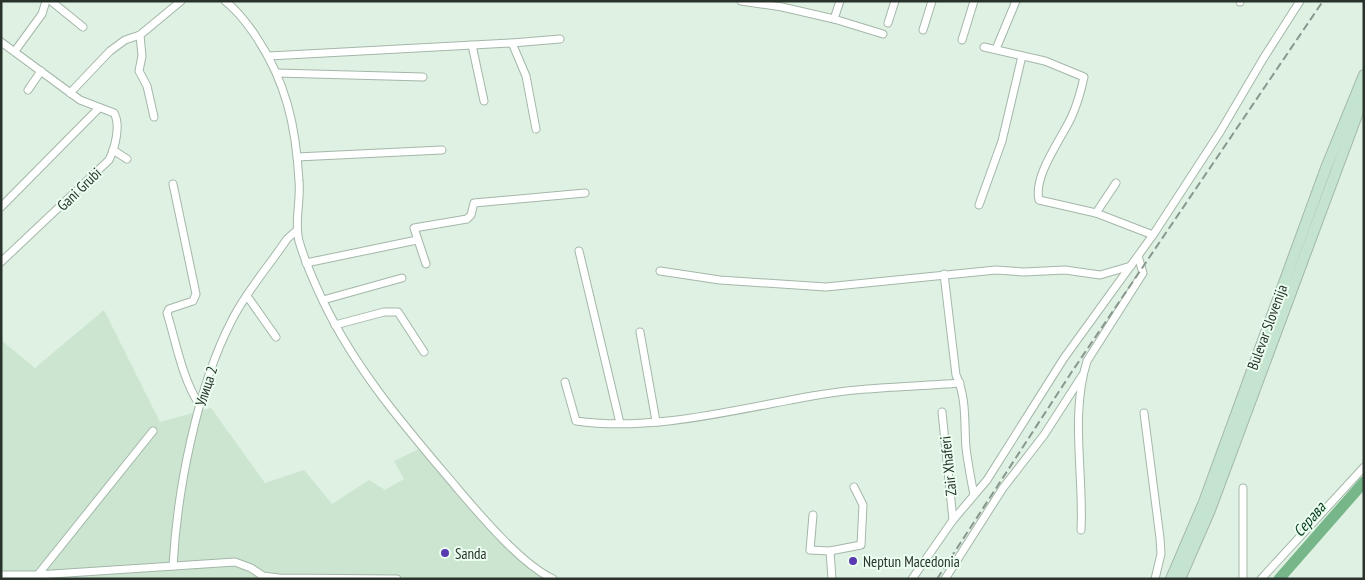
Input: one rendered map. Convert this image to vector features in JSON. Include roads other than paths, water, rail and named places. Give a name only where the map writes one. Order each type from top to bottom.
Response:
[{"type":"street","points":[[15,51],[42,14],[46,1]]},
{"type":"street","points":[[51,1],[83,27]]},
{"type":"street","points":[[70,93],[110,51],[125,40],[140,35],[181,1]]},
{"type":"street","points":[[225,1],[239,14],[269,56],[287,101],[297,157],[299,206],[297,230],[306,263],[335,325],[367,377],[389,407],[478,512],[522,555],[544,574],[553,579]]},
{"type":"street","points":[[741,1],[782,7],[834,19],[883,34]]},
{"type":"street","points":[[834,19],[840,1]]},
{"type":"street","points":[[888,23],[896,1]]},
{"type":"street","points":[[923,30],[932,1]]},
{"type":"street","points":[[962,40],[974,1]]},
{"type":"street","points":[[996,49],[1016,1]]},
{"type":"street","points":[[912,579],[953,520],[987,480],[1064,358],[1109,292],[1131,266],[1153,235],[1220,132],[1262,59],[1300,1]]},
{"type":"street","points":[[140,35],[142,56],[139,71],[147,86],[154,117]]},
{"type":"street","points":[[269,56],[560,39]]},
{"type":"street","name":"Gani Grubi","points":[[1,42],[70,93],[98,108],[116,114],[113,150],[104,165],[1,262]]},
{"type":"street","points":[[512,43],[526,76],[536,129]]},
{"type":"street","points":[[472,45],[484,101]]},
{"type":"street","points":[[984,47],[1050,63],[1084,77],[1079,100],[1049,159],[1038,195],[1039,200],[1044,203],[1073,206],[1096,213],[1153,235]]},
{"type":"street","points":[[979,205],[1002,141],[1022,56]]},
{"type":"street","points":[[28,90],[41,71]]},
{"type":"street","points":[[277,73],[423,77]]},
{"type":"street","name":"Bulevar Slovenija","points":[[1170,579],[1204,502],[1326,168],[1364,75]]},
{"type":"street","name":"Bulevar Slovenija","points":[[1182,576],[1210,510],[1364,96]]},
{"type":"street","points":[[1,207],[98,108]]},
{"type":"street","points":[[113,150],[127,159]]},
{"type":"street","points":[[297,157],[442,150]]},
{"type":"street","points":[[1096,213],[1116,183]]},
{"type":"street","points":[[173,184],[196,294],[193,301],[170,309],[167,313],[188,380],[199,404]]},
{"type":"street","points":[[426,264],[416,240],[414,228],[467,219],[471,215],[474,203],[585,192]]},
{"type":"street","name":"Улица 2","points":[[173,566],[174,540],[199,404],[226,332],[247,296],[287,239],[297,230]]},
{"type":"street","points":[[306,263],[416,240]]},
{"type":"street","points":[[578,251],[620,422]]},
{"type":"street","points":[[1081,530],[1078,446],[1083,375],[1087,361],[1143,273],[1138,256]]},
{"type":"street","points":[[660,271],[720,280],[826,287],[996,270],[1024,272],[1065,270],[1100,275],[1131,266]]},
{"type":"street","points":[[944,274],[956,375],[964,397],[966,449],[974,495]]},
{"type":"street","points":[[323,300],[402,278]]},
{"type":"street","points":[[247,296],[276,336]]},
{"type":"street","points":[[335,325],[384,312],[398,312],[424,352]]},
{"type":"street","points":[[640,332],[656,422]]},
{"type":"street","points":[[945,579],[1002,488],[1044,435],[1083,375]]},
{"type":"street","points":[[565,382],[576,421],[592,423],[656,422],[749,409],[814,396],[960,383]]},
{"type":"street","name":"Zair Xhaferi","points":[[942,412],[953,520]]},
{"type":"street","points":[[1144,413],[1160,538],[1161,554],[1155,579]]},
{"type":"street","points":[[36,577],[153,431]]},
{"type":"street","points":[[1261,579],[1364,467]]},
{"type":"street","points":[[813,516],[810,550],[830,551],[861,545],[863,541],[863,505],[854,487]]},
{"type":"street","points":[[1243,488],[1243,579]]},
{"type":"street","points":[[830,551],[832,579]]},
{"type":"street","points":[[1,575],[36,577],[235,562],[251,568],[262,576],[279,578],[397,579]]},
{"type":"waterway","name":"Серава","points":[[1279,579],[1364,482]]},
{"type":"railway","points":[[937,579],[1071,373],[1323,1]]},
{"type":"place","name":"Sanda","points":[[445,553]]},
{"type":"place","name":"Neptun Macedonia","points":[[853,561]]}]
